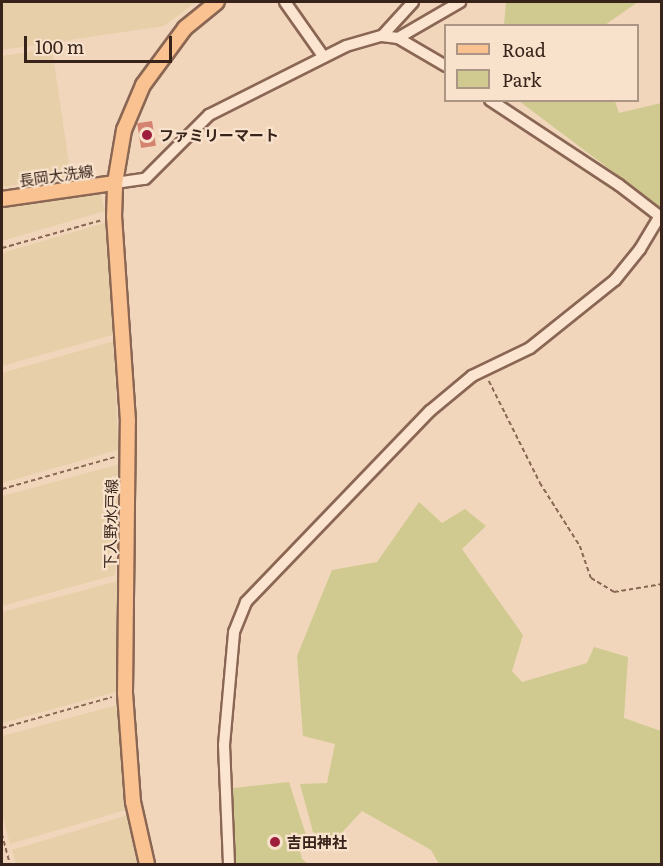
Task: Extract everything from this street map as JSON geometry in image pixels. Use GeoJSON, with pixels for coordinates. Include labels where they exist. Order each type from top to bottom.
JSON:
{"type":"FeatureCollection","features":[{"type":"Feature","properties":{"kind":"main road","name":"長岡大洗線"},"geometry":{"type":"LineString","coordinates":[[2,199],[115,183],[124,130],[148,76],[184,28],[217,2]]}},
{"type":"Feature","properties":{"kind":"main road","name":"下入野水戸線"},"geometry":{"type":"LineString","coordinates":[[115,183],[114,217],[128,453],[125,694],[133,802],[147,864]]}},
{"type":"Feature","properties":{"kind":"street"},"geometry":{"type":"LineString","coordinates":[[285,2],[323,56]]}},
{"type":"Feature","properties":{"kind":"street"},"geometry":{"type":"LineString","coordinates":[[382,36],[412,2]]}},
{"type":"Feature","properties":{"kind":"street"},"geometry":{"type":"LineString","coordinates":[[398,38],[460,2]]}},
{"type":"Feature","properties":{"kind":"street"},"geometry":{"type":"LineString","coordinates":[[115,183],[146,179],[209,115],[323,56],[382,36],[398,38],[444,65]]}},
{"type":"Feature","properties":{"kind":"street"},"geometry":{"type":"LineString","coordinates":[[229,864],[223,769],[238,617],[260,585],[354,493],[430,411],[472,376],[530,348],[600,294],[640,249],[660,218],[619,185],[493,102]]}},
{"type":"Feature","properties":{"kind":"path"},"geometry":{"type":"LineString","coordinates":[[2,248],[114,217]]}},
{"type":"Feature","properties":{"kind":"path"},"geometry":{"type":"LineString","coordinates":[[485,371],[540,483],[580,546],[591,578],[614,592],[662,584]]}},
{"type":"Feature","properties":{"kind":"path"},"geometry":{"type":"LineString","coordinates":[[2,489],[128,453]]}},
{"type":"Feature","properties":{"kind":"path"},"geometry":{"type":"LineString","coordinates":[[2,728],[125,694]]}},
{"type":"Feature","properties":{"kind":"path"},"geometry":{"type":"LineString","coordinates":[[2,834],[10,864]]}},
{"type":"Feature","properties":{"kind":"shaded area"},"geometry":{"type":"Polygon","coordinates":[[[2,2],[196,2],[164,26],[2,50],[2,2]]]}},
{"type":"Feature","properties":{"kind":"shaded area"},"geometry":{"type":"Polygon","coordinates":[[[52,48],[71,177],[2,187],[2,56],[52,48]]]}},
{"type":"Feature","properties":{"kind":"shaded area"},"geometry":{"type":"Polygon","coordinates":[[[100,191],[105,211],[2,241],[2,206],[100,191]]]}},
{"type":"Feature","properties":{"kind":"shaded area"},"geometry":{"type":"Polygon","coordinates":[[[111,221],[116,334],[2,366],[2,253],[111,221]]]}},
{"type":"Feature","properties":{"kind":"shaded area"},"geometry":{"type":"Polygon","coordinates":[[[114,341],[118,450],[2,483],[2,373],[114,341]]]}},
{"type":"Feature","properties":{"kind":"shaded area"},"geometry":{"type":"Polygon","coordinates":[[[120,464],[115,575],[2,606],[2,496],[120,464]]]}},
{"type":"Feature","properties":{"kind":"shaded area"},"geometry":{"type":"Polygon","coordinates":[[[118,581],[119,691],[2,723],[2,612],[118,581]]]}},
{"type":"Feature","properties":{"kind":"shaded area"},"geometry":{"type":"Polygon","coordinates":[[[117,705],[126,810],[10,844],[2,814],[2,736],[117,705]]]}},
{"type":"Feature","properties":{"kind":"shaded area"},"geometry":{"type":"Polygon","coordinates":[[[128,815],[137,864],[16,864],[12,850],[128,815]]]}},
{"type":"Feature","properties":{"kind":"green space"},"geometry":{"type":"Polygon","coordinates":[[[506,2],[638,2],[606,24],[504,24],[506,2]]]}},
{"type":"Feature","properties":{"kind":"green space"},"geometry":{"type":"Polygon","coordinates":[[[520,102],[615,102],[619,113],[661,103],[661,208],[520,102]]]}},
{"type":"Feature","properties":{"kind":"green space"},"geometry":{"type":"Polygon","coordinates":[[[419,502],[442,523],[465,509],[486,526],[462,549],[523,635],[512,671],[522,682],[587,663],[594,647],[628,657],[624,718],[661,731],[661,864],[439,864],[431,850],[362,811],[334,841],[313,832],[300,784],[327,783],[335,744],[303,736],[297,656],[332,570],[377,562],[419,502]]]}},
{"type":"Feature","properties":{"kind":"green space"},"geometry":{"type":"Polygon","coordinates":[[[289,782],[306,835],[298,843],[302,859],[308,864],[235,864],[233,788],[289,782]]]}},
{"type":"Feature","properties":{"kind":"building","name":"ファミリーマート"},"geometry":{"type":"Polygon","coordinates":[[[152,121],[156,146],[141,148],[137,123],[152,121]]]}},
{"type":"Feature","properties":{"kind":"place","name":"ファミリーマート"},"geometry":{"type":"Point","coordinates":[147,135]}},
{"type":"Feature","properties":{"kind":"place","name":"吉田神社"},"geometry":{"type":"Point","coordinates":[275,842]}}]}
